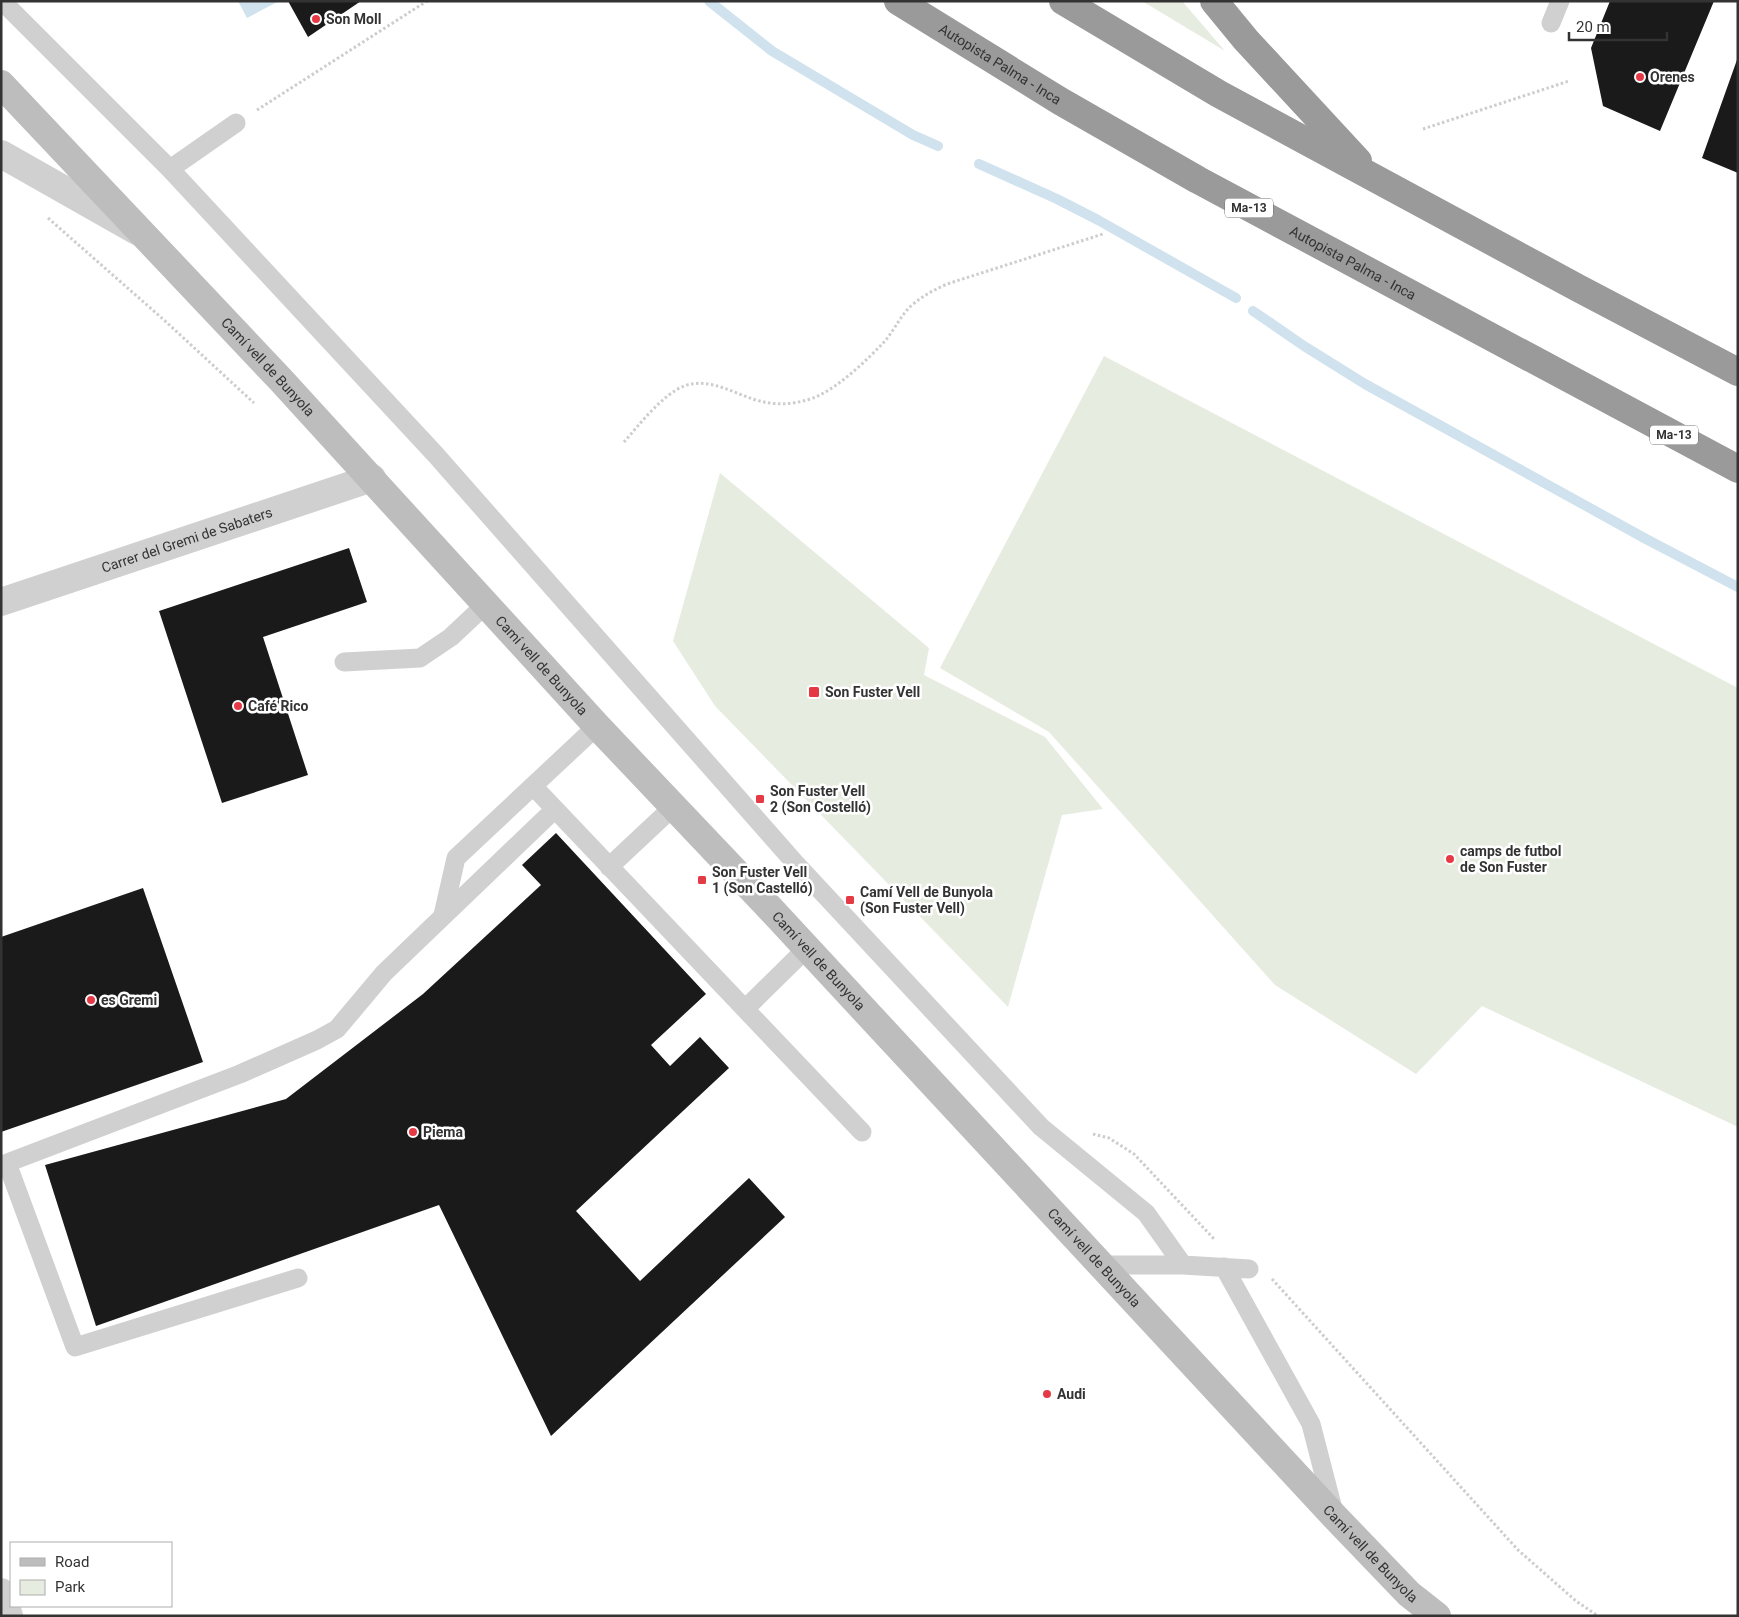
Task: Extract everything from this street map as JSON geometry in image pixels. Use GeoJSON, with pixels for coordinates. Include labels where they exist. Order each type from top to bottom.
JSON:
{"type":"FeatureCollection","features":[{"type":"Feature","properties":{"kind":"highway","name":"Autopista Palma - Inca"},"geometry":{"type":"LineString","coordinates":[[898,1],[1060,101],[1198,180],[1738,469]]}},
{"type":"Feature","properties":{"kind":"highway"},"geometry":{"type":"LineString","coordinates":[[1063,1],[1219,94],[1738,372]]}},
{"type":"Feature","properties":{"kind":"highway"},"geometry":{"type":"LineString","coordinates":[[1214,1],[1246,40],[1373,177]]}},
{"type":"Feature","properties":{"kind":"main road","name":"Camí vell de Bunyola"},"geometry":{"type":"LineString","coordinates":[[1,84],[372,478],[485,605],[597,726],[807,948],[1335,1517],[1409,1594],[1438,1616]]}},
{"type":"Feature","properties":{"kind":"street","name":"Camí vell de Bunyola"},"geometry":{"type":"LineString","coordinates":[[1,154],[142,235]]}},
{"type":"Feature","properties":{"kind":"street","name":"Carrer del Gremi de Sabaters"},"geometry":{"type":"LineString","coordinates":[[1,602],[372,478]]}},
{"type":"Feature","properties":{"kind":"street"},"geometry":{"type":"LineString","coordinates":[[1,1592],[9,1616]]}},
{"type":"Feature","properties":{"kind":"lane"},"geometry":{"type":"LineString","coordinates":[[2,1],[170,169],[435,454],[796,864],[1041,1126],[1146,1213],[1183,1264]]}},
{"type":"Feature","properties":{"kind":"lane"},"geometry":{"type":"LineString","coordinates":[[1551,23],[1560,1]]}},
{"type":"Feature","properties":{"kind":"lane"},"geometry":{"type":"LineString","coordinates":[[170,169],[236,123]]}},
{"type":"Feature","properties":{"kind":"lane"},"geometry":{"type":"LineString","coordinates":[[344,662],[420,658],[451,637],[485,605]]}},
{"type":"Feature","properties":{"kind":"lane"},"geometry":{"type":"LineString","coordinates":[[442,915],[456,858],[597,726]]}},
{"type":"Feature","properties":{"kind":"lane"},"geometry":{"type":"LineString","coordinates":[[533,786],[862,1132]]}},
{"type":"Feature","properties":{"kind":"lane"},"geometry":{"type":"LineString","coordinates":[[609,867],[673,807]]}},
{"type":"Feature","properties":{"kind":"lane"},"geometry":{"type":"LineString","coordinates":[[298,1278],[74,1347],[7,1163],[240,1074],[317,1040],[337,1029],[384,973],[442,915],[554,810]]}},
{"type":"Feature","properties":{"kind":"lane"},"geometry":{"type":"LineString","coordinates":[[745,1009],[807,948]]}},
{"type":"Feature","properties":{"kind":"lane"},"geometry":{"type":"LineString","coordinates":[[1101,1265],[1183,1264],[1249,1269]]}},
{"type":"Feature","properties":{"kind":"lane"},"geometry":{"type":"LineString","coordinates":[[1224,1267],[1311,1424],[1335,1517]]}},
{"type":"Feature","properties":{"kind":"path"},"geometry":{"type":"LineString","coordinates":[[236,123],[427,1]]}},
{"type":"Feature","properties":{"kind":"path"},"geometry":{"type":"LineString","coordinates":[[1423,129],[1569,81]]}},
{"type":"Feature","properties":{"kind":"path"},"geometry":{"type":"LineString","coordinates":[[40,212],[164,320],[254,403]]}},
{"type":"Feature","properties":{"kind":"path"},"geometry":{"type":"LineString","coordinates":[[624,442],[663,399],[685,386],[709,383],[765,403],[792,404],[819,395],[844,378],[868,357],[884,341],[911,306],[926,294],[947,284],[1102,234]]}},
{"type":"Feature","properties":{"kind":"green space"},"geometry":{"type":"Polygon","coordinates":[[[1142,1],[1182,1],[1225,51],[1142,1]]]}},
{"type":"Feature","properties":{"kind":"green space","name":"camps de futbol de Son Fuster"},"geometry":{"type":"Polygon","coordinates":[[[1104,356],[1738,688],[1738,1127],[1482,1006],[1416,1074],[1275,985],[1049,732],[940,668],[1104,356]]]}},
{"type":"Feature","properties":{"kind":"green space"},"geometry":{"type":"Polygon","coordinates":[[[720,473],[929,648],[924,675],[1045,737],[1103,809],[1062,815],[1008,1007],[715,706],[673,641],[720,473]]]}},
{"type":"Feature","properties":{"kind":"water"},"geometry":{"type":"Polygon","coordinates":[[[238,1],[279,1],[247,18],[238,1]]]}},
{"type":"Feature","properties":{"kind":"building","name":"Son Moll"},"geometry":{"type":"Polygon","coordinates":[[[288,1],[361,1],[308,37],[288,1]]]}},
{"type":"Feature","properties":{"kind":"building","name":"Orenes"},"geometry":{"type":"Polygon","coordinates":[[[1610,1],[1714,1],[1660,131],[1603,106],[1591,48],[1610,1]]]}},
{"type":"Feature","properties":{"kind":"building"},"geometry":{"type":"Polygon","coordinates":[[[1738,57],[1738,173],[1702,158],[1738,57]]]}},
{"type":"Feature","properties":{"kind":"building","name":"Café Rico"},"geometry":{"type":"Polygon","coordinates":[[[349,548],[367,602],[263,637],[308,775],[222,803],[159,611],[349,548]]]}},
{"type":"Feature","properties":{"kind":"building","name":"Piema"},"geometry":{"type":"Polygon","coordinates":[[[556,833],[706,994],[651,1045],[670,1066],[700,1037],[729,1068],[576,1211],[640,1281],[749,1178],[785,1217],[551,1436],[439,1205],[96,1326],[45,1165],[286,1099],[423,994],[541,885],[522,865],[556,833]]]}},
{"type":"Feature","properties":{"kind":"building","name":"es Gremi"},"geometry":{"type":"Polygon","coordinates":[[[143,888],[203,1062],[1,1132],[1,937],[143,888]]]}},
{"type":"Feature","properties":{"kind":"waterway"},"geometry":{"type":"LineString","coordinates":[[709,1],[772,51],[913,135],[938,146]]}},
{"type":"Feature","properties":{"kind":"waterway"},"geometry":{"type":"LineString","coordinates":[[979,164],[1057,199],[1098,220],[1236,298]]}},
{"type":"Feature","properties":{"kind":"waterway"},"geometry":{"type":"LineString","coordinates":[[1253,311],[1365,384],[1646,539],[1738,587]]}},
{"type":"Feature","properties":{"kind":"place","name":"Son Moll"},"geometry":{"type":"Point","coordinates":[316,19]}},
{"type":"Feature","properties":{"kind":"place","name":"Orenes"},"geometry":{"type":"Point","coordinates":[1640,77]}},
{"type":"Feature","properties":{"kind":"place","name":"Son Fuster Vell"},"geometry":{"type":"Point","coordinates":[814,692]}},
{"type":"Feature","properties":{"kind":"place","name":"Café Rico"},"geometry":{"type":"Point","coordinates":[238,706]}},
{"type":"Feature","properties":{"kind":"place","name":"Son Fuster Vell 2 (Son Costelló)"},"geometry":{"type":"Point","coordinates":[760,799]}},
{"type":"Feature","properties":{"kind":"place","name":"camps de futbol de Son Fuster"},"geometry":{"type":"Point","coordinates":[1450,859]}},
{"type":"Feature","properties":{"kind":"place","name":"Son Fuster Vell 1 (Son Castelló)"},"geometry":{"type":"Point","coordinates":[702,880]}},
{"type":"Feature","properties":{"kind":"place","name":"Camí Vell de Bunyola (Son Fuster Vell)"},"geometry":{"type":"Point","coordinates":[850,900]}},
{"type":"Feature","properties":{"kind":"place","name":"es Gremi"},"geometry":{"type":"Point","coordinates":[91,1000]}},
{"type":"Feature","properties":{"kind":"place","name":"Piema"},"geometry":{"type":"Point","coordinates":[413,1132]}},
{"type":"Feature","properties":{"kind":"place","name":"Audi"},"geometry":{"type":"Point","coordinates":[1047,1394]}}]}
